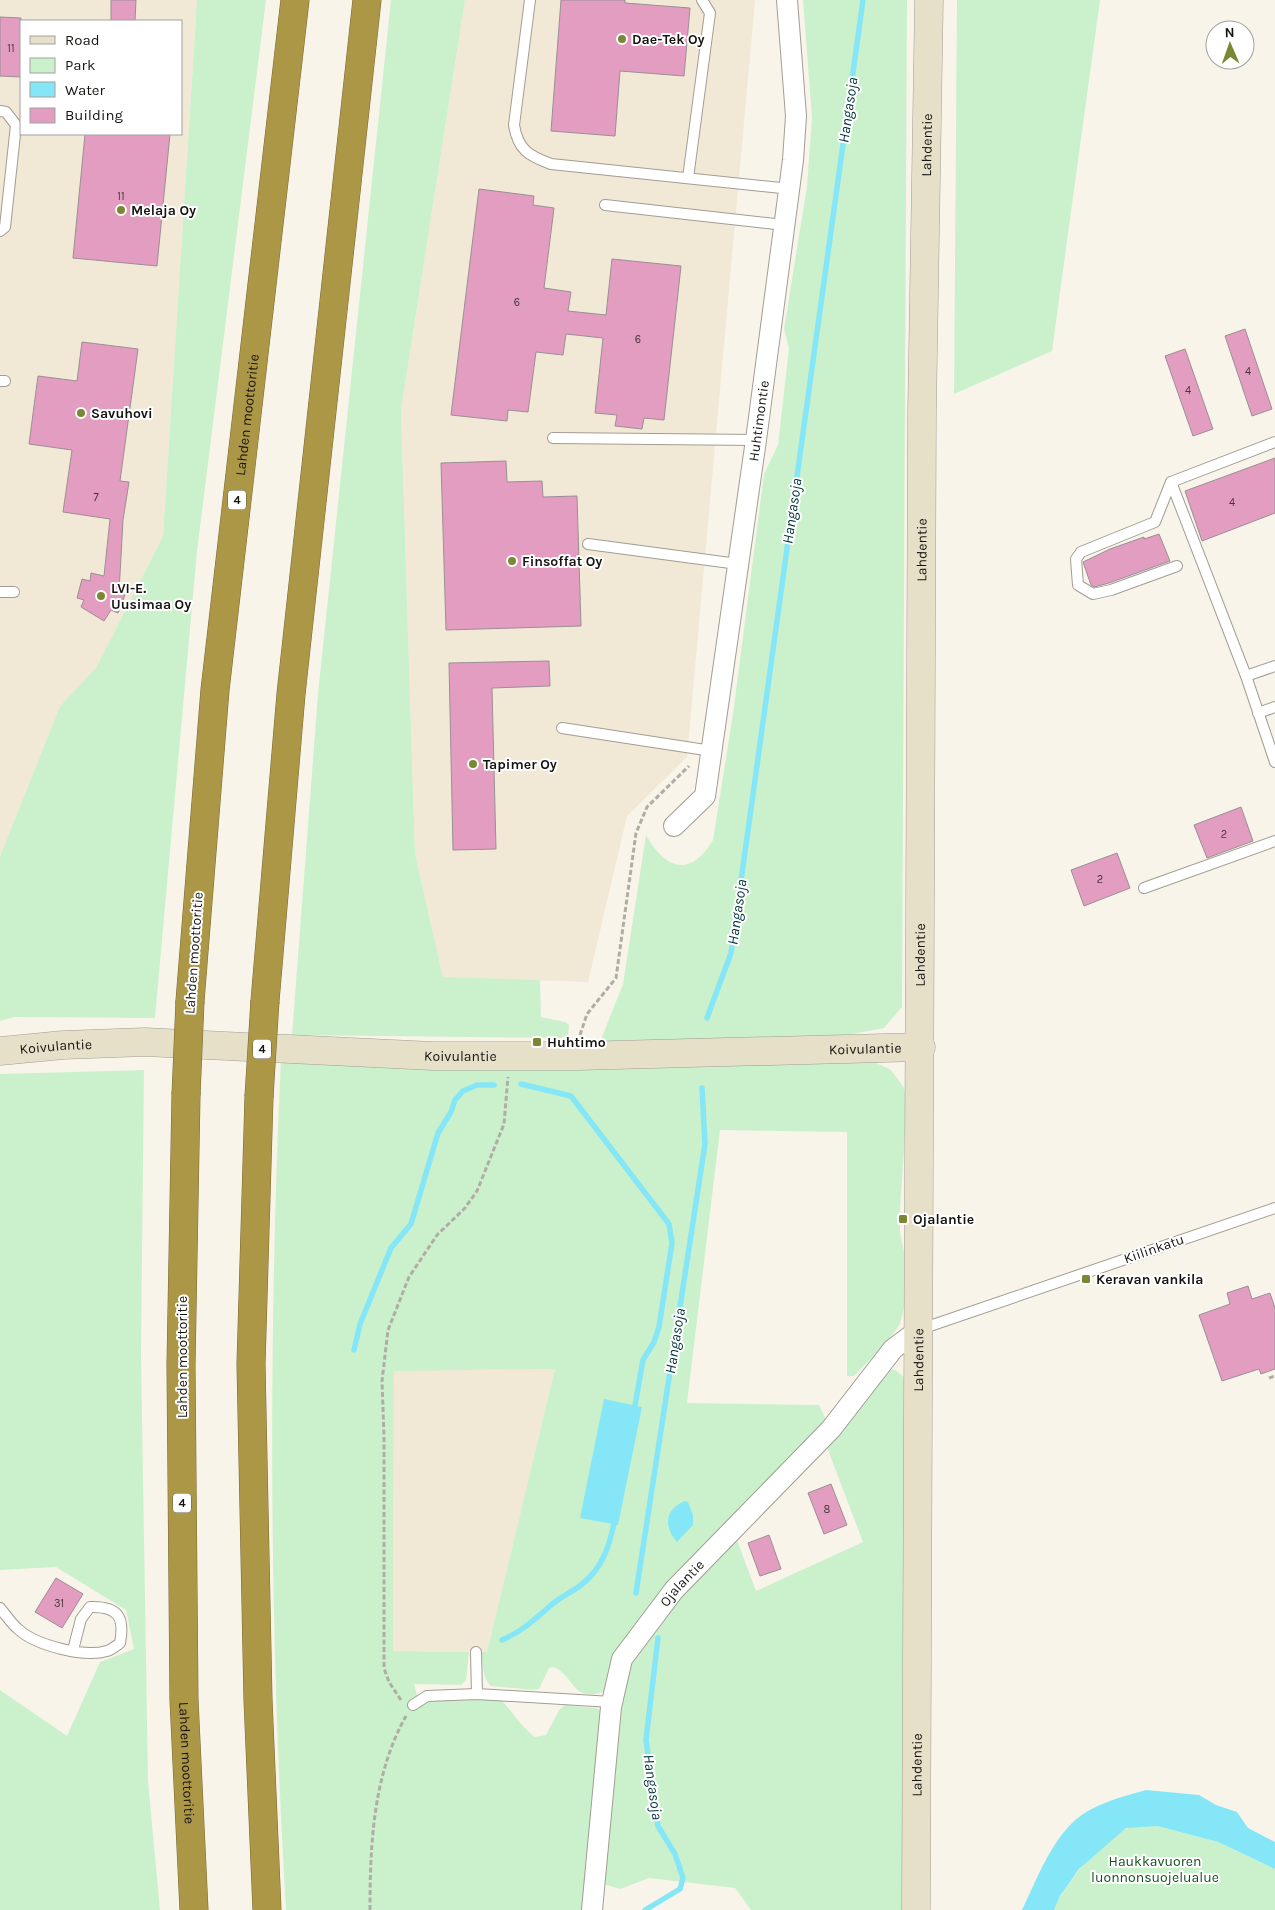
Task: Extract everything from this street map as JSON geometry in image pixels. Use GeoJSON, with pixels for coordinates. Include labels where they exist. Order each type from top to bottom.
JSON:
{"type":"FeatureCollection","features":[{"type":"Feature","properties":{"kind":"highway","name":"Lahden moottoritie"},"geometry":{"type":"LineString","coordinates":[[194,1910],[184,1690],[181,1365],[186,1095],[190,1001],[215,690],[295,0]]}},
{"type":"Feature","properties":{"kind":"highway","name":"4"},"geometry":{"type":"LineString","coordinates":[[267,1910],[258,1700],[251,1364],[259,1097],[265,1001],[291,694],[367,0]]}},
{"type":"Feature","properties":{"kind":"main road","name":"Lahdentie"},"geometry":{"type":"LineString","coordinates":[[916,1910],[920,1329],[922,412],[929,0]]}},
{"type":"Feature","properties":{"kind":"main road","name":"Koivulantie"},"geometry":{"type":"LineString","coordinates":[[0,1051],[63,1045],[145,1042],[433,1056],[578,1056],[921,1047]]}},
{"type":"Feature","properties":{"kind":"street","name":"Huhtimontie"},"geometry":{"type":"LineString","coordinates":[[674,826],[704,796],[703,750],[738,564],[791,189],[796,116],[787,0]]}},
{"type":"Feature","properties":{"kind":"street","name":"Ojalantie"},"geometry":{"type":"LineString","coordinates":[[592,1910],[612,1702],[622,1659],[674,1590],[831,1429],[893,1349],[920,1329]]}},
{"type":"Feature","properties":{"kind":"lane"},"geometry":{"type":"LineString","coordinates":[[530,0],[514,125],[516,140],[532,157],[551,164],[791,189]]}},
{"type":"Feature","properties":{"kind":"lane"},"geometry":{"type":"LineString","coordinates":[[688,178],[710,13],[702,0]]}},
{"type":"Feature","properties":{"kind":"lane"},"geometry":{"type":"LineString","coordinates":[[0,111],[6,112],[16,125],[5,227],[0,231]]}},
{"type":"Feature","properties":{"kind":"lane"},"geometry":{"type":"LineString","coordinates":[[605,205],[785,225]]}},
{"type":"Feature","properties":{"kind":"lane"},"geometry":{"type":"LineString","coordinates":[[553,438],[756,440]]}},
{"type":"Feature","properties":{"kind":"lane"},"geometry":{"type":"LineString","coordinates":[[1177,566],[1111,590],[1093,594],[1078,585],[1076,559],[1081,552],[1155,522],[1171,482],[1275,442]]}},
{"type":"Feature","properties":{"kind":"lane"},"geometry":{"type":"LineString","coordinates":[[1171,482],[1246,676],[1275,762]]}},
{"type":"Feature","properties":{"kind":"lane"},"geometry":{"type":"LineString","coordinates":[[588,544],[738,564]]}},
{"type":"Feature","properties":{"kind":"lane"},"geometry":{"type":"LineString","coordinates":[[0,592],[14,592]]}},
{"type":"Feature","properties":{"kind":"lane"},"geometry":{"type":"LineString","coordinates":[[1246,676],[1275,666]]}},
{"type":"Feature","properties":{"kind":"lane"},"geometry":{"type":"LineString","coordinates":[[1258,712],[1275,706]]}},
{"type":"Feature","properties":{"kind":"lane"},"geometry":{"type":"LineString","coordinates":[[562,728],[703,750]]}},
{"type":"Feature","properties":{"kind":"lane"},"geometry":{"type":"LineString","coordinates":[[1144,888],[1275,841]]}},
{"type":"Feature","properties":{"kind":"lane","name":"Kiilinkatu"},"geometry":{"type":"LineString","coordinates":[[920,1329],[1275,1208]]}},
{"type":"Feature","properties":{"kind":"lane"},"geometry":{"type":"LineString","coordinates":[[0,1608],[18,1630],[42,1643],[73,1650],[90,1653],[108,1651],[120,1643],[123,1627],[118,1614],[105,1606],[90,1607],[81,1620],[73,1650]]}},
{"type":"Feature","properties":{"kind":"lane"},"geometry":{"type":"LineString","coordinates":[[476,1652],[477,1694]]}},
{"type":"Feature","properties":{"kind":"lane"},"geometry":{"type":"LineString","coordinates":[[413,1704],[427,1696],[477,1694],[612,1702]]}},
{"type":"Feature","properties":{"kind":"path"},"geometry":{"type":"LineString","coordinates":[[578,1056],[580,1035],[587,1014],[616,978],[636,833],[647,807],[688,769],[703,750]]}},
{"type":"Feature","properties":{"kind":"path"},"geometry":{"type":"LineString","coordinates":[[370,1910],[372,1829],[382,1779],[394,1739],[413,1704],[401,1700],[388,1682],[384,1668],[384,1436],[382,1381],[388,1330],[409,1277],[436,1235],[465,1208],[477,1191],[504,1124],[508,1076]]}},
{"type":"Feature","properties":{"kind":"path"},"geometry":{"type":"LineString","coordinates":[[1269,1378],[1275,1376]]}},
{"type":"Feature","properties":{"kind":"shaded area"},"geometry":{"type":"Polygon","coordinates":[[[0,0],[197,0],[163,536],[96,668],[60,706],[0,856],[0,0]]]}},
{"type":"Feature","properties":{"kind":"shaded area"},"geometry":{"type":"Polygon","coordinates":[[[465,0],[755,0],[687,757],[627,816],[588,982],[443,977],[415,854],[401,410],[465,0]]]}},
{"type":"Feature","properties":{"kind":"shaded area"},"geometry":{"type":"Polygon","coordinates":[[[555,1369],[487,1652],[393,1651],[394,1370],[555,1369]]]}},
{"type":"Feature","properties":{"kind":"green space"},"geometry":{"type":"Polygon","coordinates":[[[197,0],[266,0],[197,551],[155,1018],[14,1017],[0,1021],[0,856],[60,706],[96,668],[163,536],[197,0]]]}},
{"type":"Feature","properties":{"kind":"green space"},"geometry":{"type":"Polygon","coordinates":[[[391,0],[465,0],[401,410],[415,854],[443,977],[540,980],[541,1017],[565,1022],[569,1025],[568,1035],[560,1038],[292,1035],[318,694],[391,0]]]}},
{"type":"Feature","properties":{"kind":"green space"},"geometry":{"type":"Polygon","coordinates":[[[803,0],[907,0],[902,1007],[884,1028],[848,1035],[600,1042],[623,984],[646,835],[662,856],[678,865],[696,860],[713,840],[733,714],[764,474],[778,445],[789,348],[784,329],[807,186],[812,118],[803,0]]]}},
{"type":"Feature","properties":{"kind":"green space"},"geometry":{"type":"Polygon","coordinates":[[[957,0],[1100,0],[1052,351],[954,394],[957,0]]]}},
{"type":"Feature","properties":{"kind":"green space"},"geometry":{"type":"Polygon","coordinates":[[[281,1058],[852,1061],[876,1063],[891,1070],[904,1088],[907,1103],[900,1232],[905,1257],[906,1299],[900,1324],[888,1341],[854,1376],[847,1376],[847,1132],[720,1130],[687,1403],[819,1405],[826,1419],[754,1502],[603,1692],[585,1694],[579,1691],[561,1671],[554,1667],[549,1668],[539,1689],[533,1690],[491,1686],[484,1675],[481,1652],[487,1652],[555,1369],[394,1371],[393,1651],[469,1652],[466,1680],[461,1685],[414,1684],[419,1703],[428,1699],[499,1698],[535,1737],[546,1735],[559,1710],[565,1705],[596,1708],[602,1711],[583,1910],[286,1910],[276,1697],[272,1484],[274,1271],[281,1058]]]}},
{"type":"Feature","properties":{"kind":"green space"},"geometry":{"type":"Polygon","coordinates":[[[144,1070],[141,1355],[148,1781],[160,1910],[0,1910],[0,1690],[67,1736],[100,1662],[134,1649],[126,1610],[56,1567],[0,1570],[0,1074],[144,1070]]]}},
{"type":"Feature","properties":{"kind":"green space"},"geometry":{"type":"Polygon","coordinates":[[[885,1369],[895,1370],[905,1378],[904,1910],[751,1910],[735,1888],[649,1878],[620,1889],[603,1884],[618,1707],[628,1662],[689,1581],[737,1540],[756,1591],[863,1542],[826,1445],[885,1369]]]}},
{"type":"Feature","properties":{"kind":"green space","name":"Haukkavuoren luonnonsuojelualue"},"geometry":{"type":"Polygon","coordinates":[[[1157,1826],[1218,1842],[1275,1869],[1275,1910],[1053,1910],[1074,1876],[1104,1843],[1125,1829],[1157,1826]]]}},
{"type":"Feature","properties":{"kind":"water"},"geometry":{"type":"Polygon","coordinates":[[[604,1399],[642,1407],[618,1525],[580,1518],[604,1399]]]}},
{"type":"Feature","properties":{"kind":"water"},"geometry":{"type":"Polygon","coordinates":[[[685,1501],[688,1502],[693,1515],[693,1525],[677,1542],[670,1530],[668,1518],[678,1504],[685,1501]]]}},
{"type":"Feature","properties":{"kind":"water"},"geometry":{"type":"Polygon","coordinates":[[[1146,1790],[1199,1795],[1216,1805],[1237,1812],[1248,1828],[1275,1842],[1275,1869],[1218,1842],[1157,1826],[1126,1828],[1079,1869],[1060,1896],[1054,1910],[1022,1910],[1056,1842],[1072,1823],[1098,1806],[1146,1790]]]}},
{"type":"Feature","properties":{"kind":"building"},"geometry":{"type":"Polygon","coordinates":[[[111,0],[136,0],[135,20],[111,20],[111,0]]]}},
{"type":"Feature","properties":{"kind":"building","name":"Dae-Tek Oy"},"geometry":{"type":"Polygon","coordinates":[[[561,0],[625,0],[625,3],[690,8],[684,76],[620,71],[615,136],[551,131],[561,0]]]}},
{"type":"Feature","properties":{"kind":"building"},"geometry":{"type":"Polygon","coordinates":[[[0,17],[21,18],[20,77],[0,76],[0,17]]]}},
{"type":"Feature","properties":{"kind":"building"},"geometry":{"type":"Polygon","coordinates":[[[85,135],[170,135],[157,266],[73,258],[85,135]]]}},
{"type":"Feature","properties":{"kind":"building"},"geometry":{"type":"Polygon","coordinates":[[[479,189],[534,196],[533,205],[554,208],[544,288],[571,292],[568,311],[606,315],[612,259],[681,266],[664,420],[644,418],[642,429],[615,426],[617,415],[595,413],[603,338],[566,334],[563,355],[536,352],[528,412],[508,410],[507,421],[451,415],[479,189]]]}},
{"type":"Feature","properties":{"kind":"building"},"geometry":{"type":"Polygon","coordinates":[[[1245,329],[1272,409],[1252,416],[1225,336],[1245,329]]]}},
{"type":"Feature","properties":{"kind":"building"},"geometry":{"type":"Polygon","coordinates":[[[82,342],[138,349],[120,481],[129,482],[123,520],[119,592],[125,595],[118,613],[111,610],[104,621],[81,607],[84,600],[77,598],[82,579],[90,581],[91,573],[104,576],[110,519],[63,512],[72,450],[29,444],[38,376],[77,381],[82,342]]]}},
{"type":"Feature","properties":{"kind":"building"},"geometry":{"type":"Polygon","coordinates":[[[1185,349],[1213,429],[1193,436],[1165,356],[1185,349]]]}},
{"type":"Feature","properties":{"kind":"building"},"geometry":{"type":"Polygon","coordinates":[[[1275,458],[1275,513],[1202,541],[1185,491],[1275,458]]]}},
{"type":"Feature","properties":{"kind":"building","name":"Finsoffat Oy"},"geometry":{"type":"Polygon","coordinates":[[[506,461],[507,482],[542,481],[543,497],[577,496],[581,626],[446,630],[441,463],[506,461]]]}},
{"type":"Feature","properties":{"kind":"building"},"geometry":{"type":"Polygon","coordinates":[[[1159,534],[1170,561],[1109,583],[1094,587],[1091,585],[1083,562],[1110,549],[1144,537],[1144,539],[1159,534]]]}},
{"type":"Feature","properties":{"kind":"building","name":"Tapimer Oy"},"geometry":{"type":"Polygon","coordinates":[[[549,661],[550,686],[492,688],[496,849],[453,850],[449,663],[549,661]]]}},
{"type":"Feature","properties":{"kind":"building"},"geometry":{"type":"Polygon","coordinates":[[[1241,807],[1253,841],[1207,858],[1194,825],[1241,807]]]}},
{"type":"Feature","properties":{"kind":"building"},"geometry":{"type":"Polygon","coordinates":[[[1117,853],[1130,888],[1084,906],[1071,870],[1117,853]]]}},
{"type":"Feature","properties":{"kind":"building"},"geometry":{"type":"Polygon","coordinates":[[[1248,1286],[1252,1299],[1270,1293],[1275,1308],[1275,1369],[1261,1374],[1259,1369],[1222,1381],[1199,1315],[1230,1304],[1227,1293],[1248,1286]]]}},
{"type":"Feature","properties":{"kind":"building"},"geometry":{"type":"Polygon","coordinates":[[[831,1484],[847,1525],[824,1534],[808,1493],[831,1484]]]}},
{"type":"Feature","properties":{"kind":"building"},"geometry":{"type":"Polygon","coordinates":[[[769,1535],[781,1569],[760,1576],[748,1543],[769,1535]]]}},
{"type":"Feature","properties":{"kind":"building"},"geometry":{"type":"Polygon","coordinates":[[[56,1578],[83,1594],[62,1628],[35,1612],[56,1578]]]}},
{"type":"Feature","properties":{"kind":"waterway","name":"Hangasoja"},"geometry":{"type":"LineString","coordinates":[[707,1018],[731,953],[863,0]]}},
{"type":"Feature","properties":{"kind":"waterway"},"geometry":{"type":"LineString","coordinates":[[521,1084],[571,1096],[669,1224],[672,1243],[659,1327],[654,1342],[643,1360],[634,1411]]}},
{"type":"Feature","properties":{"kind":"waterway"},"geometry":{"type":"LineString","coordinates":[[354,1350],[360,1324],[391,1248],[411,1224],[438,1133],[451,1112],[455,1100],[463,1091],[477,1085],[494,1085]]}},
{"type":"Feature","properties":{"kind":"waterway","name":"Hangasoja"},"geometry":{"type":"LineString","coordinates":[[636,1593],[705,1144],[702,1088]]}},
{"type":"Feature","properties":{"kind":"waterway"},"geometry":{"type":"LineString","coordinates":[[502,1640],[533,1621],[560,1598],[589,1578],[600,1563],[608,1547],[615,1518]]}},
{"type":"Feature","properties":{"kind":"waterway","name":"Hangasoja"},"geometry":{"type":"LineString","coordinates":[[645,1910],[680,1889],[683,1878],[675,1854],[658,1826],[646,1740],[658,1638]]}},
{"type":"Feature","properties":{"kind":"place","name":"Dae-Tek Oy"},"geometry":{"type":"Point","coordinates":[622,39]}},
{"type":"Feature","properties":{"kind":"place","name":"Melaja Oy"},"geometry":{"type":"Point","coordinates":[121,210]}},
{"type":"Feature","properties":{"kind":"place","name":"Savuhovi"},"geometry":{"type":"Point","coordinates":[81,413]}},
{"type":"Feature","properties":{"kind":"place","name":"Finsoffat Oy"},"geometry":{"type":"Point","coordinates":[512,561]}},
{"type":"Feature","properties":{"kind":"place","name":"LVI-E. Uusimaa Oy"},"geometry":{"type":"Point","coordinates":[101,596]}},
{"type":"Feature","properties":{"kind":"place","name":"Tapimer Oy"},"geometry":{"type":"Point","coordinates":[473,764]}},
{"type":"Feature","properties":{"kind":"place","name":"Huhtimo"},"geometry":{"type":"Point","coordinates":[537,1042]}},
{"type":"Feature","properties":{"kind":"place","name":"Ojalantie"},"geometry":{"type":"Point","coordinates":[903,1219]}},
{"type":"Feature","properties":{"kind":"place","name":"Keravan vankila"},"geometry":{"type":"Point","coordinates":[1086,1279]}}]}
